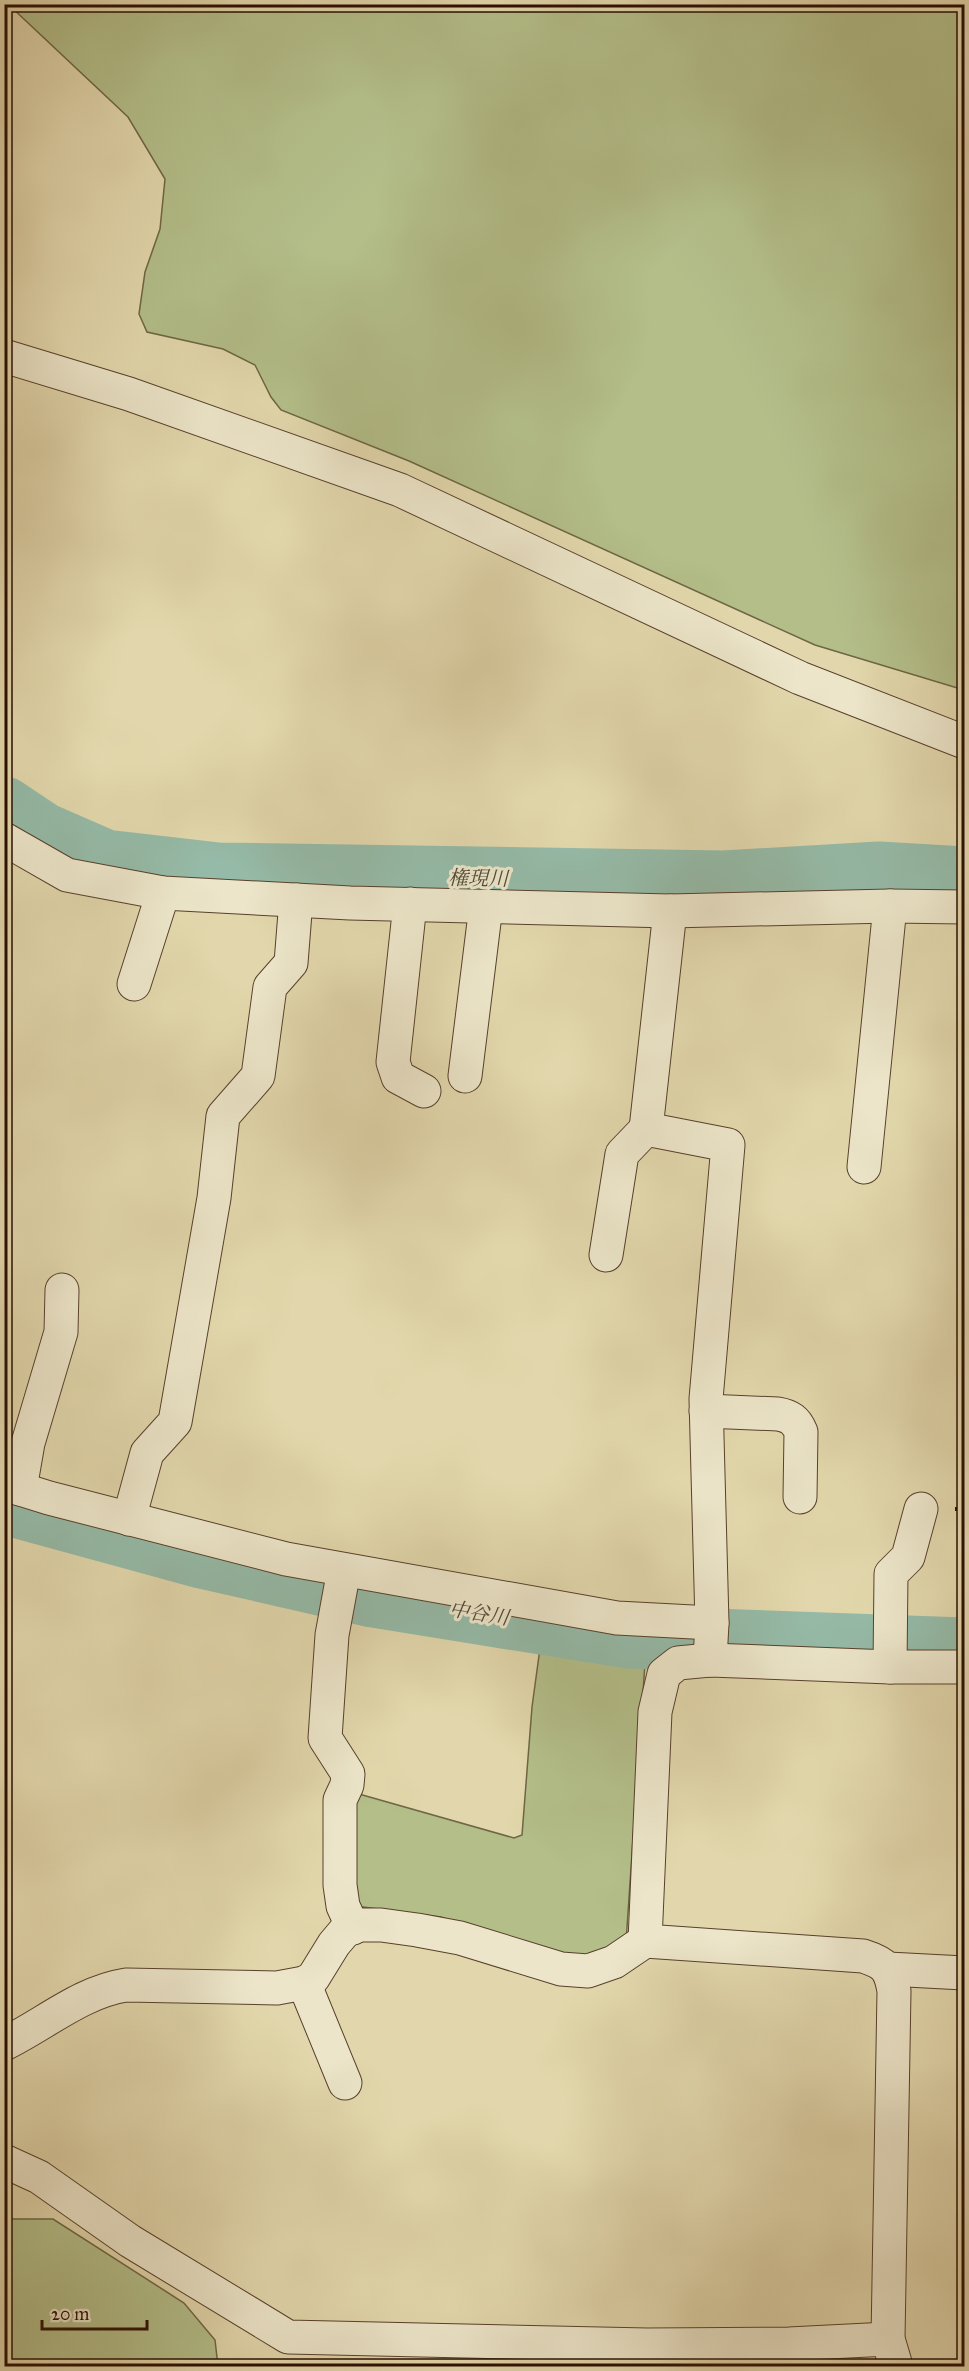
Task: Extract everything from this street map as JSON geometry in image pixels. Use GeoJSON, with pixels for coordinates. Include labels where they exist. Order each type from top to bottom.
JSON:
{"type":"FeatureCollection","features":[{"type":"Feature","properties":{"kind":"street"},"geometry":{"type":"LineString","coordinates":[[4,356],[129,394],[400,490],[800,678],[964,742]]}},
{"type":"Feature","properties":{"kind":"street"},"geometry":{"type":"LineString","coordinates":[[4,838],[67,875],[163,894],[670,911],[890,906],[964,907]]}},
{"type":"Feature","properties":{"kind":"street"},"geometry":{"type":"LineString","coordinates":[[134,984],[163,894]]}},
{"type":"Feature","properties":{"kind":"street"},"geometry":{"type":"LineString","coordinates":[[129,1519],[147,1453],[175,1422],[214,1198],[223,1116],[258,1076],[270,987],[291,963],[296,900]]}},
{"type":"Feature","properties":{"kind":"street"},"geometry":{"type":"LineString","coordinates":[[410,904],[393,1062],[398,1077],[424,1091]]}},
{"type":"Feature","properties":{"kind":"street"},"geometry":{"type":"LineString","coordinates":[[465,1076],[486,906]]}},
{"type":"Feature","properties":{"kind":"street"},"geometry":{"type":"LineString","coordinates":[[864,1167],[890,906]]}},
{"type":"Feature","properties":{"kind":"street"},"geometry":{"type":"LineString","coordinates":[[606,1255],[622,1154],[646,1129],[670,911]]}},
{"type":"Feature","properties":{"kind":"street"},"geometry":{"type":"LineString","coordinates":[[646,1129],[728,1145],[706,1411],[711,1641]]}},
{"type":"Feature","properties":{"kind":"street"},"geometry":{"type":"LineString","coordinates":[[62,1290],[61,1332],[28,1443],[12,1487],[286,1559],[342,1584],[617,1618],[711,1641],[890,1652],[964,1667]]}},
{"type":"Feature","properties":{"kind":"street"},"geometry":{"type":"LineString","coordinates":[[706,1411],[778,1414],[788,1416],[797,1423],[801,1432],[800,1497]]}},
{"type":"Feature","properties":{"kind":"street"},"geometry":{"type":"LineString","coordinates":[[890,1652],[891,1574],[908,1557],[921,1509]]}},
{"type":"Feature","properties":{"kind":"street"},"geometry":{"type":"LineString","coordinates":[[342,1584],[332,1635],[325,1738],[348,1774],[347,1785],[340,1800],[340,1885],[343,1906],[353,1928]]}},
{"type":"Feature","properties":{"kind":"street"},"geometry":{"type":"LineString","coordinates":[[645,1941],[655,1712],[664,1674],[711,1641]]}},
{"type":"Feature","properties":{"kind":"street"},"geometry":{"type":"LineString","coordinates":[[4,2044],[92,1994],[108,1988],[126,1985],[278,1988],[304,1983],[313,1978],[345,1931],[359,1925],[381,1925],[460,1938],[561,1969],[588,1971],[614,1962],[645,1941],[863,1956],[879,1961],[888,1970],[894,1991],[892,2353],[789,2344],[647,2345],[288,2337],[130,2241],[39,2177],[4,2161]]}},
{"type":"Feature","properties":{"kind":"street"},"geometry":{"type":"LineString","coordinates":[[888,1970],[964,1973]]}},
{"type":"Feature","properties":{"kind":"street"},"geometry":{"type":"LineString","coordinates":[[304,1983],[345,2083]]}},
{"type":"Feature","properties":{"kind":"green space"},"geometry":{"type":"Polygon","coordinates":[[[9,5],[964,5],[964,690],[815,645],[409,461],[281,410],[271,397],[255,365],[223,349],[147,332],[139,314],[145,272],[160,229],[165,179],[128,117],[9,5]]]}},
{"type":"Feature","properties":{"kind":"green space"},"geometry":{"type":"Polygon","coordinates":[[[541,1641],[645,1663],[626,1942],[590,1960],[487,1933],[441,1917],[355,1906],[352,1792],[514,1838],[522,1835],[532,1707],[541,1641]]]}},
{"type":"Feature","properties":{"kind":"green space"},"geometry":{"type":"Polygon","coordinates":[[[5,2219],[53,2219],[184,2303],[215,2340],[218,2366],[5,2366],[5,2219]]]}},
{"type":"Feature","properties":{"kind":"waterway","name":"権現川"},"geometry":{"type":"LineString","coordinates":[[4,808],[43,834],[105,861],[218,874],[724,882],[879,873],[964,878]]}},
{"type":"Feature","properties":{"kind":"waterway","name":"中谷川"},"geometry":{"type":"LineString","coordinates":[[4,1503],[202,1557],[373,1596],[628,1637],[964,1649]]}}]}
